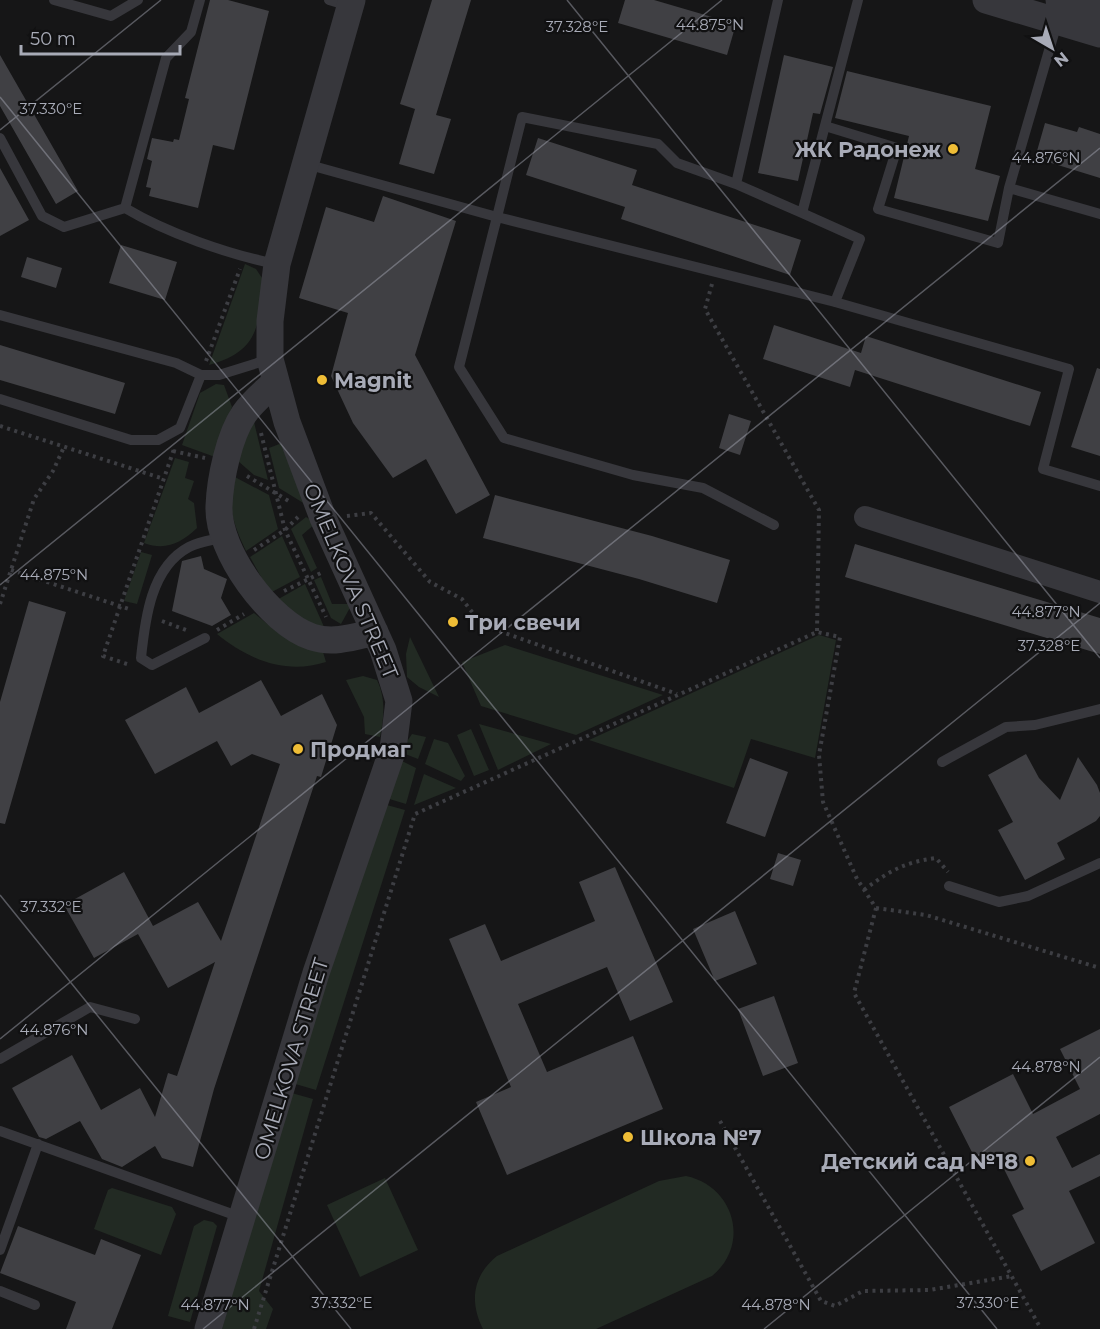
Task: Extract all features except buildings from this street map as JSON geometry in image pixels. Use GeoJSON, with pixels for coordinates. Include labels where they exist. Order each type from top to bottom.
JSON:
{"type":"FeatureCollection","features":[{"type":"Feature","properties":{"kind":"street"},"geometry":{"type":"LineString","coordinates":[[986,0],[1058,11],[1100,12]]}},
{"type":"Feature","properties":{"kind":"street","name":"OMELKOVA STREET"},"geometry":{"type":"LineString","coordinates":[[208,1329],[316,973],[393,749],[399,701],[375,632],[314,514],[273,370],[270,321],[277,264],[306,164],[344,2]]}},
{"type":"Feature","properties":{"kind":"street"},"geometry":{"type":"LineString","coordinates":[[1058,11],[1100,34]]}},
{"type":"Feature","properties":{"kind":"street"},"geometry":{"type":"LineString","coordinates":[[273,370],[254,404],[244,414],[225,463],[218,508],[226,537],[250,585],[286,625],[314,638],[341,640],[375,632]]}},
{"type":"Feature","properties":{"kind":"street"},"geometry":{"type":"LineString","coordinates":[[865,517],[1100,592]]}},
{"type":"Feature","properties":{"kind":"lane"},"geometry":{"type":"LineString","coordinates":[[54,0],[111,16],[138,0]]}},
{"type":"Feature","properties":{"kind":"lane"},"geometry":{"type":"LineString","coordinates":[[125,208],[166,58],[191,32],[200,0]]}},
{"type":"Feature","properties":{"kind":"lane"},"geometry":{"type":"LineString","coordinates":[[736,184],[778,0]]}},
{"type":"Feature","properties":{"kind":"lane"},"geometry":{"type":"LineString","coordinates":[[802,213],[858,0]]}},
{"type":"Feature","properties":{"kind":"lane"},"geometry":{"type":"LineString","coordinates":[[825,126],[897,148],[878,209],[998,243],[1009,188],[1058,11]]}},
{"type":"Feature","properties":{"kind":"lane"},"geometry":{"type":"LineString","coordinates":[[774,525],[703,488],[633,475],[504,438],[459,367],[522,117],[658,144],[677,163],[736,184],[860,239],[835,303]]}},
{"type":"Feature","properties":{"kind":"lane"},"geometry":{"type":"LineString","coordinates":[[0,138],[42,216],[64,227],[125,208],[154,225],[244,258],[277,264]]}},
{"type":"Feature","properties":{"kind":"lane"},"geometry":{"type":"LineString","coordinates":[[306,164],[497,217],[835,303],[1069,369],[1043,469],[1100,486]]}},
{"type":"Feature","properties":{"kind":"lane"},"geometry":{"type":"LineString","coordinates":[[1009,188],[1100,214]]}},
{"type":"Feature","properties":{"kind":"lane"},"geometry":{"type":"LineString","coordinates":[[0,315],[176,363],[201,375],[273,370]]}},
{"type":"Feature","properties":{"kind":"lane"},"geometry":{"type":"LineString","coordinates":[[0,399],[131,440],[158,440],[180,428],[201,375]]}},
{"type":"Feature","properties":{"kind":"lane"},"geometry":{"type":"LineString","coordinates":[[205,638],[152,665],[141,658],[146,615],[158,581],[174,556],[192,545],[226,537]]}},
{"type":"Feature","properties":{"kind":"lane"},"geometry":{"type":"LineString","coordinates":[[942,762],[1006,728],[1035,725],[1100,710]]}},
{"type":"Feature","properties":{"kind":"lane"},"geometry":{"type":"LineString","coordinates":[[952,887],[999,902],[1028,896],[1100,863]]}},
{"type":"Feature","properties":{"kind":"lane"},"geometry":{"type":"LineString","coordinates":[[0,1059],[90,1007],[135,1019]]}},
{"type":"Feature","properties":{"kind":"lane"},"geometry":{"type":"LineString","coordinates":[[0,1131],[243,1218]]}},
{"type":"Feature","properties":{"kind":"lane"},"geometry":{"type":"LineString","coordinates":[[0,1250],[38,1144]]}},
{"type":"Feature","properties":{"kind":"lane"},"geometry":{"type":"LineString","coordinates":[[0,1292],[35,1305]]}},
{"type":"Feature","properties":{"kind":"path"},"geometry":{"type":"LineString","coordinates":[[201,375],[244,258]]}},
{"type":"Feature","properties":{"kind":"path"},"geometry":{"type":"LineString","coordinates":[[715,272],[705,309],[819,510],[817,632]]}},
{"type":"Feature","properties":{"kind":"path"},"geometry":{"type":"LineString","coordinates":[[254,404],[285,530],[326,618],[341,640]]}},
{"type":"Feature","properties":{"kind":"path"},"geometry":{"type":"LineString","coordinates":[[0,426],[164,479]]}},
{"type":"Feature","properties":{"kind":"path"},"geometry":{"type":"LineString","coordinates":[[103,656],[118,604],[164,479],[180,428]]}},
{"type":"Feature","properties":{"kind":"path"},"geometry":{"type":"LineString","coordinates":[[0,604],[34,499],[53,471],[64,447]]}},
{"type":"Feature","properties":{"kind":"path"},"geometry":{"type":"LineString","coordinates":[[173,451],[225,463],[275,494],[314,514]]}},
{"type":"Feature","properties":{"kind":"path"},"geometry":{"type":"LineString","coordinates":[[237,561],[314,514],[371,513],[430,582],[462,599],[482,625],[679,694]]}},
{"type":"Feature","properties":{"kind":"path"},"geometry":{"type":"LineString","coordinates":[[10,570],[118,604],[205,638]]}},
{"type":"Feature","properties":{"kind":"path"},"geometry":{"type":"LineString","coordinates":[[255,1329],[415,814],[817,632],[840,637],[819,755],[823,802],[864,890],[876,908],[854,993],[1041,1329]]}},
{"type":"Feature","properties":{"kind":"path"},"geometry":{"type":"LineString","coordinates":[[864,890],[891,869],[936,858],[947,869],[952,887]]}},
{"type":"Feature","properties":{"kind":"path"},"geometry":{"type":"LineString","coordinates":[[876,908],[926,915],[1100,968]]}},
{"type":"Feature","properties":{"kind":"path"},"geometry":{"type":"LineString","coordinates":[[720,1121],[821,1301],[835,1306],[863,1291],[930,1290],[1012,1276]]}},
{"type":"Feature","properties":{"kind":"shaded area"},"geometry":{"type":"Polygon","coordinates":[[[245,264],[256,269],[264,281],[257,324],[247,344],[238,352],[209,365],[245,264]]]}},
{"type":"Feature","properties":{"kind":"shaded area"},"geometry":{"type":"Polygon","coordinates":[[[216,384],[224,385],[232,407],[215,457],[182,445],[200,393],[216,384]]]}},
{"type":"Feature","properties":{"kind":"shaded area"},"geometry":{"type":"Polygon","coordinates":[[[254,422],[268,480],[254,475],[238,461],[241,443],[254,422]]]}},
{"type":"Feature","properties":{"kind":"shaded area"},"geometry":{"type":"Polygon","coordinates":[[[282,443],[305,504],[279,488],[269,448],[282,443]]]}},
{"type":"Feature","properties":{"kind":"shaded area"},"geometry":{"type":"Polygon","coordinates":[[[175,458],[189,462],[185,478],[194,481],[188,499],[194,503],[197,528],[185,538],[166,546],[144,543],[175,458]]]}},
{"type":"Feature","properties":{"kind":"shaded area"},"geometry":{"type":"Polygon","coordinates":[[[233,476],[269,495],[278,529],[246,551],[232,514],[233,476]]]}},
{"type":"Feature","properties":{"kind":"shaded area"},"geometry":{"type":"Polygon","coordinates":[[[306,517],[316,523],[302,535],[317,568],[311,572],[291,529],[306,517]]]}},
{"type":"Feature","properties":{"kind":"shaded area"},"geometry":{"type":"Polygon","coordinates":[[[282,536],[300,577],[270,593],[250,557],[282,536]]]}},
{"type":"Feature","properties":{"kind":"shaded area"},"geometry":{"type":"Polygon","coordinates":[[[141,552],[152,555],[137,604],[124,601],[141,552]]]}},
{"type":"Feature","properties":{"kind":"shaded area"},"geometry":{"type":"Polygon","coordinates":[[[321,577],[332,604],[352,604],[341,624],[331,618],[314,580],[321,577]]]}},
{"type":"Feature","properties":{"kind":"shaded area"},"geometry":{"type":"Polygon","coordinates":[[[305,584],[325,629],[317,629],[275,601],[305,584]]]}},
{"type":"Feature","properties":{"kind":"shaded area"},"geometry":{"type":"Polygon","coordinates":[[[254,613],[281,635],[323,652],[326,662],[297,667],[269,663],[242,651],[217,634],[254,613]]]}},
{"type":"Feature","properties":{"kind":"shaded area"},"geometry":{"type":"Polygon","coordinates":[[[819,635],[836,640],[815,758],[751,739],[734,788],[589,740],[819,635]]]}},
{"type":"Feature","properties":{"kind":"shaded area"},"geometry":{"type":"Polygon","coordinates":[[[410,637],[439,697],[419,687],[407,677],[406,654],[410,637]]]}},
{"type":"Feature","properties":{"kind":"shaded area"},"geometry":{"type":"Polygon","coordinates":[[[505,645],[663,695],[576,735],[481,706],[462,662],[505,645]]]}},
{"type":"Feature","properties":{"kind":"shaded area"},"geometry":{"type":"Polygon","coordinates":[[[363,676],[377,680],[382,694],[380,737],[365,734],[364,717],[346,680],[363,676]]]}},
{"type":"Feature","properties":{"kind":"shaded area"},"geometry":{"type":"Polygon","coordinates":[[[479,724],[551,744],[498,770],[479,724]]]}},
{"type":"Feature","properties":{"kind":"shaded area"},"geometry":{"type":"Polygon","coordinates":[[[471,729],[489,770],[474,776],[457,735],[471,729]]]}},
{"type":"Feature","properties":{"kind":"shaded area"},"geometry":{"type":"Polygon","coordinates":[[[412,734],[426,737],[418,759],[400,752],[412,734]]]}},
{"type":"Feature","properties":{"kind":"shaded area"},"geometry":{"type":"Polygon","coordinates":[[[434,739],[448,743],[465,776],[461,781],[425,764],[434,739]]]}},
{"type":"Feature","properties":{"kind":"shaded area"},"geometry":{"type":"Polygon","coordinates":[[[398,759],[416,768],[406,804],[386,798],[398,759]]]}},
{"type":"Feature","properties":{"kind":"shaded area"},"geometry":{"type":"Polygon","coordinates":[[[424,774],[456,788],[414,805],[424,774]]]}},
{"type":"Feature","properties":{"kind":"shaded area"},"geometry":{"type":"Polygon","coordinates":[[[383,804],[405,810],[316,1090],[292,1083],[383,804]]]}},
{"type":"Feature","properties":{"kind":"shaded area"},"geometry":{"type":"Polygon","coordinates":[[[288,1092],[313,1099],[259,1291],[273,1309],[266,1329],[222,1329],[288,1092]]]}},
{"type":"Feature","properties":{"kind":"shaded area"},"geometry":{"type":"Polygon","coordinates":[[[686,1176],[716,1191],[726,1204],[732,1218],[734,1233],[731,1248],[724,1263],[712,1276],[596,1329],[483,1329],[476,1309],[476,1290],[478,1280],[489,1263],[497,1256],[659,1181],[686,1176]]]}},
{"type":"Feature","properties":{"kind":"shaded area"},"geometry":{"type":"Polygon","coordinates":[[[385,1178],[418,1250],[360,1277],[327,1205],[385,1178]]]}},
{"type":"Feature","properties":{"kind":"shaded area"},"geometry":{"type":"Polygon","coordinates":[[[112,1188],[172,1207],[176,1214],[161,1255],[94,1229],[108,1190],[112,1188]]]}},
{"type":"Feature","properties":{"kind":"shaded area"},"geometry":{"type":"Polygon","coordinates":[[[204,1220],[213,1222],[217,1226],[190,1322],[168,1316],[194,1226],[204,1220]]]}},
{"type":"Feature","properties":{"kind":"place","name":"ЖК Радонеж"},"geometry":{"type":"Point","coordinates":[953,149]}},
{"type":"Feature","properties":{"kind":"place","name":"Magnit"},"geometry":{"type":"Point","coordinates":[322,380]}},
{"type":"Feature","properties":{"kind":"place","name":"Три свечи"},"geometry":{"type":"Point","coordinates":[453,622]}},
{"type":"Feature","properties":{"kind":"place","name":"Продмаг"},"geometry":{"type":"Point","coordinates":[298,749]}},
{"type":"Feature","properties":{"kind":"place","name":"Школа №7"},"geometry":{"type":"Point","coordinates":[628,1137]}},
{"type":"Feature","properties":{"kind":"place","name":"Детский сад №18"},"geometry":{"type":"Point","coordinates":[1030,1161]}}]}
